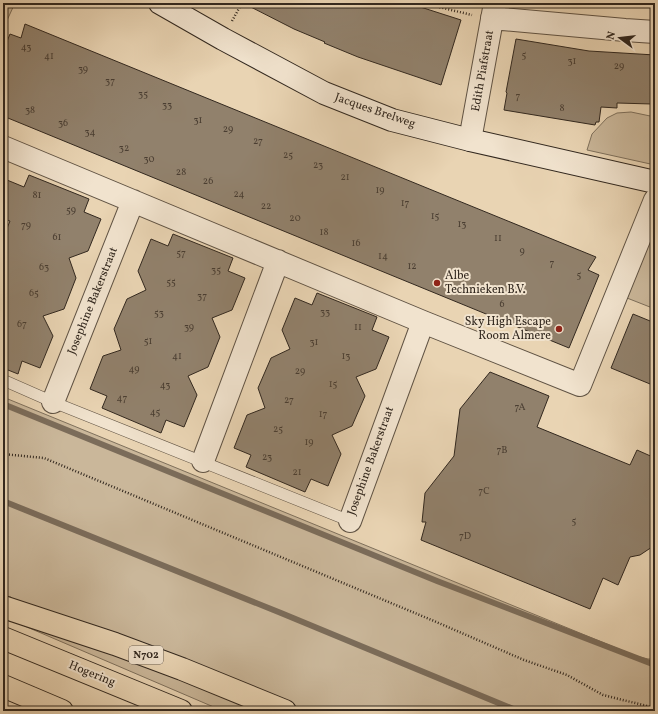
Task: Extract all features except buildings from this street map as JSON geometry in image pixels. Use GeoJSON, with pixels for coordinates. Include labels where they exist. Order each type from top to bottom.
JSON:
{"type":"FeatureCollection","features":[{"type":"Feature","properties":{"kind":"highway","name":"N702"},"geometry":{"type":"LineString","coordinates":[[3,607],[182,668],[286,711]]}},
{"type":"Feature","properties":{"kind":"highway","name":"Hogering"},"geometry":{"type":"LineString","coordinates":[[3,638],[181,711]]}},
{"type":"Feature","properties":{"kind":"highway"},"geometry":{"type":"LineString","coordinates":[[3,686],[62,711]]}},
{"type":"Feature","properties":{"kind":"street","name":"Jacques Brelweg"},"geometry":{"type":"LineString","coordinates":[[160,3],[222,39],[324,93],[392,120],[470,140],[655,182]]}},
{"type":"Feature","properties":{"kind":"street","name":"Edith Piafstraat"},"geometry":{"type":"LineString","coordinates":[[470,140],[493,10]]}},
{"type":"Feature","properties":{"kind":"street"},"geometry":{"type":"LineString","coordinates":[[493,10],[625,30],[655,32]]}},
{"type":"Feature","properties":{"kind":"street"},"geometry":{"type":"LineString","coordinates":[[3,147],[423,322],[580,385],[655,200]]}},
{"type":"Feature","properties":{"kind":"street","name":"Josephine Bakerstraat"},"geometry":{"type":"LineString","coordinates":[[52,402],[133,201]]}},
{"type":"Feature","properties":{"kind":"street"},"geometry":{"type":"LineString","coordinates":[[203,461],[278,261]]}},
{"type":"Feature","properties":{"kind":"street","name":"Josephine Bakerstraat"},"geometry":{"type":"LineString","coordinates":[[350,521],[423,322]]}},
{"type":"Feature","properties":{"kind":"lane","name":"Josephine Bakerstraat"},"geometry":{"type":"LineString","coordinates":[[3,380],[52,402],[203,461],[350,521]]}},
{"type":"Feature","properties":{"kind":"path"},"geometry":{"type":"LineString","coordinates":[[422,3],[475,16],[493,10]]}},
{"type":"Feature","properties":{"kind":"path"},"geometry":{"type":"LineString","coordinates":[[3,454],[44,458],[434,620],[524,660],[568,676],[603,695],[655,708]]}},
{"type":"Feature","properties":{"kind":"shaded area"},"geometry":{"type":"Polygon","coordinates":[[[3,3],[15,3],[3,29],[3,3]]]}},
{"type":"Feature","properties":{"kind":"shaded area"},"geometry":{"type":"Polygon","coordinates":[[[631,112],[655,117],[655,165],[587,150],[592,134],[607,118],[617,113],[631,112]]]}},
{"type":"Feature","properties":{"kind":"shaded area"},"geometry":{"type":"Polygon","coordinates":[[[655,229],[655,309],[627,298],[655,229]]]}},
{"type":"Feature","properties":{"kind":"shaded area"},"geometry":{"type":"Polygon","coordinates":[[[3,397],[636,656],[655,659],[655,711],[304,711],[181,660],[11,599],[11,597],[3,595],[3,397]]]}},
{"type":"Feature","properties":{"kind":"shaded area"},"geometry":{"type":"Polygon","coordinates":[[[7,614],[267,711],[223,711],[6,618],[7,614]]]}},
{"type":"Feature","properties":{"kind":"waterway"},"geometry":{"type":"LineString","coordinates":[[3,404],[437,581],[655,665]]}},
{"type":"Feature","properties":{"kind":"waterway"},"geometry":{"type":"LineString","coordinates":[[3,501],[281,613],[518,711]]}},
{"type":"Feature","properties":{"kind":"place","name":"Albe Technieken B.V."},"geometry":{"type":"Point","coordinates":[437,283]}},
{"type":"Feature","properties":{"kind":"place","name":"Sky High Escape Room Almere"},"geometry":{"type":"Point","coordinates":[559,329]}}]}
